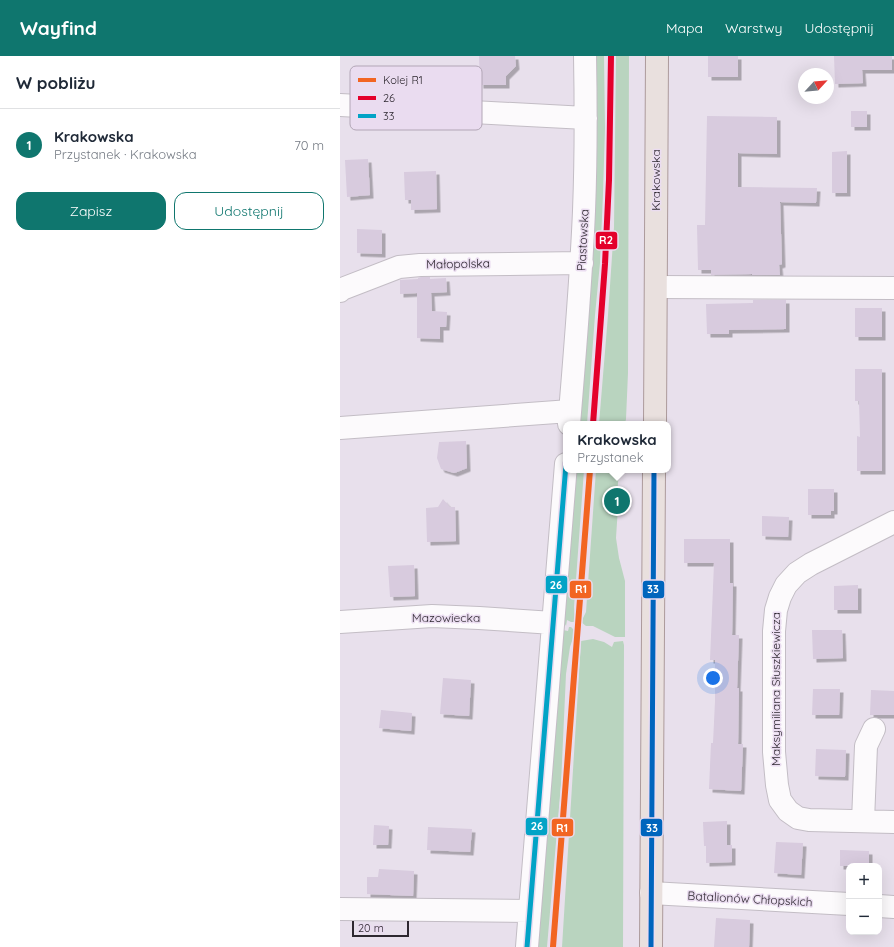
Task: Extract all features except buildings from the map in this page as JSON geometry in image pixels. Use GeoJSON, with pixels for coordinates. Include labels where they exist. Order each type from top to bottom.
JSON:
{"type":"FeatureCollection","features":[{"type":"Feature","properties":{"kind":"main road","name":"Krakowska"},"geometry":{"type":"LineString","coordinates":[[655,421],[657,56]]}},
{"type":"Feature","properties":{"kind":"main road"},"geometry":{"type":"LineString","coordinates":[[651,947],[654,473]]}},
{"type":"Feature","properties":{"kind":"street","name":"Piastowska"},"geometry":{"type":"LineString","coordinates":[[570,418],[582,263],[586,118],[585,56]]}},
{"type":"Feature","properties":{"kind":"street"},"geometry":{"type":"LineString","coordinates":[[340,104],[350,105]]}},
{"type":"Feature","properties":{"kind":"street"},"geometry":{"type":"LineString","coordinates":[[482,111],[586,118]]}},
{"type":"Feature","properties":{"kind":"street","name":"Małopolska"},"geometry":{"type":"LineString","coordinates":[[340,291],[399,267],[420,265],[582,263]]}},
{"type":"Feature","properties":{"kind":"street"},"geometry":{"type":"LineString","coordinates":[[656,287],[894,288]]}},
{"type":"Feature","properties":{"kind":"street"},"geometry":{"type":"LineString","coordinates":[[340,428],[570,418]]}},
{"type":"Feature","properties":{"kind":"street"},"geometry":{"type":"LineString","coordinates":[[527,947],[565,473]]}},
{"type":"Feature","properties":{"kind":"street","name":"Maksymiliana Słuszkiewicza"},"geometry":{"type":"LineString","coordinates":[[894,522],[796,573],[786,585],[780,597],[776,610],[774,631],[774,752],[776,785],[780,800],[788,811],[798,818],[809,820],[894,822]]}},
{"type":"Feature","properties":{"kind":"street","name":"Mazowiecka"},"geometry":{"type":"LineString","coordinates":[[340,622],[432,616],[553,623]]}},
{"type":"Feature","properties":{"kind":"street"},"geometry":{"type":"LineString","coordinates":[[863,821],[866,746],[874,729]]}},
{"type":"Feature","properties":{"kind":"street","name":"Batalionów Chłopskich"},"geometry":{"type":"LineString","coordinates":[[651,893],[846,904]]}},
{"type":"Feature","properties":{"kind":"street"},"geometry":{"type":"LineString","coordinates":[[882,906],[894,907]]}},
{"type":"Feature","properties":{"kind":"street"},"geometry":{"type":"LineString","coordinates":[[340,909],[530,911]]}},
{"type":"Feature","properties":{"kind":"green space"},"geometry":{"type":"Polygon","coordinates":[[[595,56],[604,56],[605,128],[600,263],[587,421],[578,421],[595,56]]]}},
{"type":"Feature","properties":{"kind":"green space"},"geometry":{"type":"Polygon","coordinates":[[[616,56],[629,56],[628,373],[626,419],[626,421],[599,421],[608,315],[614,227],[616,56]]]}},
{"type":"Feature","properties":{"kind":"green space"},"geometry":{"type":"Polygon","coordinates":[[[574,473],[584,473],[574,607],[575,622],[567,620],[566,626],[563,620],[574,473]]]}},
{"type":"Feature","properties":{"kind":"green space"},"geometry":{"type":"Polygon","coordinates":[[[596,473],[619,473],[617,496],[606,497],[605,507],[618,507],[616,538],[625,581],[625,637],[615,637],[593,626],[586,626],[581,622],[586,612],[596,473]]]}},
{"type":"Feature","properties":{"kind":"green space"},"geometry":{"type":"Polygon","coordinates":[[[569,627],[574,630],[566,674],[561,784],[547,947],[536,947],[563,630],[568,631],[569,627]]]}},
{"type":"Feature","properties":{"kind":"green space"},"geometry":{"type":"Polygon","coordinates":[[[593,639],[604,642],[612,647],[614,642],[623,641],[624,645],[623,947],[562,947],[581,641],[593,639]]]}},
{"type":"Feature","properties":{"kind":"rail line","name":"R1"},"geometry":{"type":"LineString","coordinates":[[553,947],[590,473]]}},
{"type":"Feature","properties":{"kind":"transit line","name":"R2"},"geometry":{"type":"LineString","coordinates":[[593,421],[605,264],[609,180],[611,56]]}},
{"type":"Feature","properties":{"kind":"transit line","name":"26"},"geometry":{"type":"LineString","coordinates":[[527,947],[565,473]]}},
{"type":"Feature","properties":{"kind":"transit line","name":"33"},"geometry":{"type":"LineString","coordinates":[[651,947],[654,473]]}},
{"type":"Feature","properties":{"kind":"place","name":"Krakowska"},"geometry":{"type":"Point","coordinates":[617,501]}}]}
